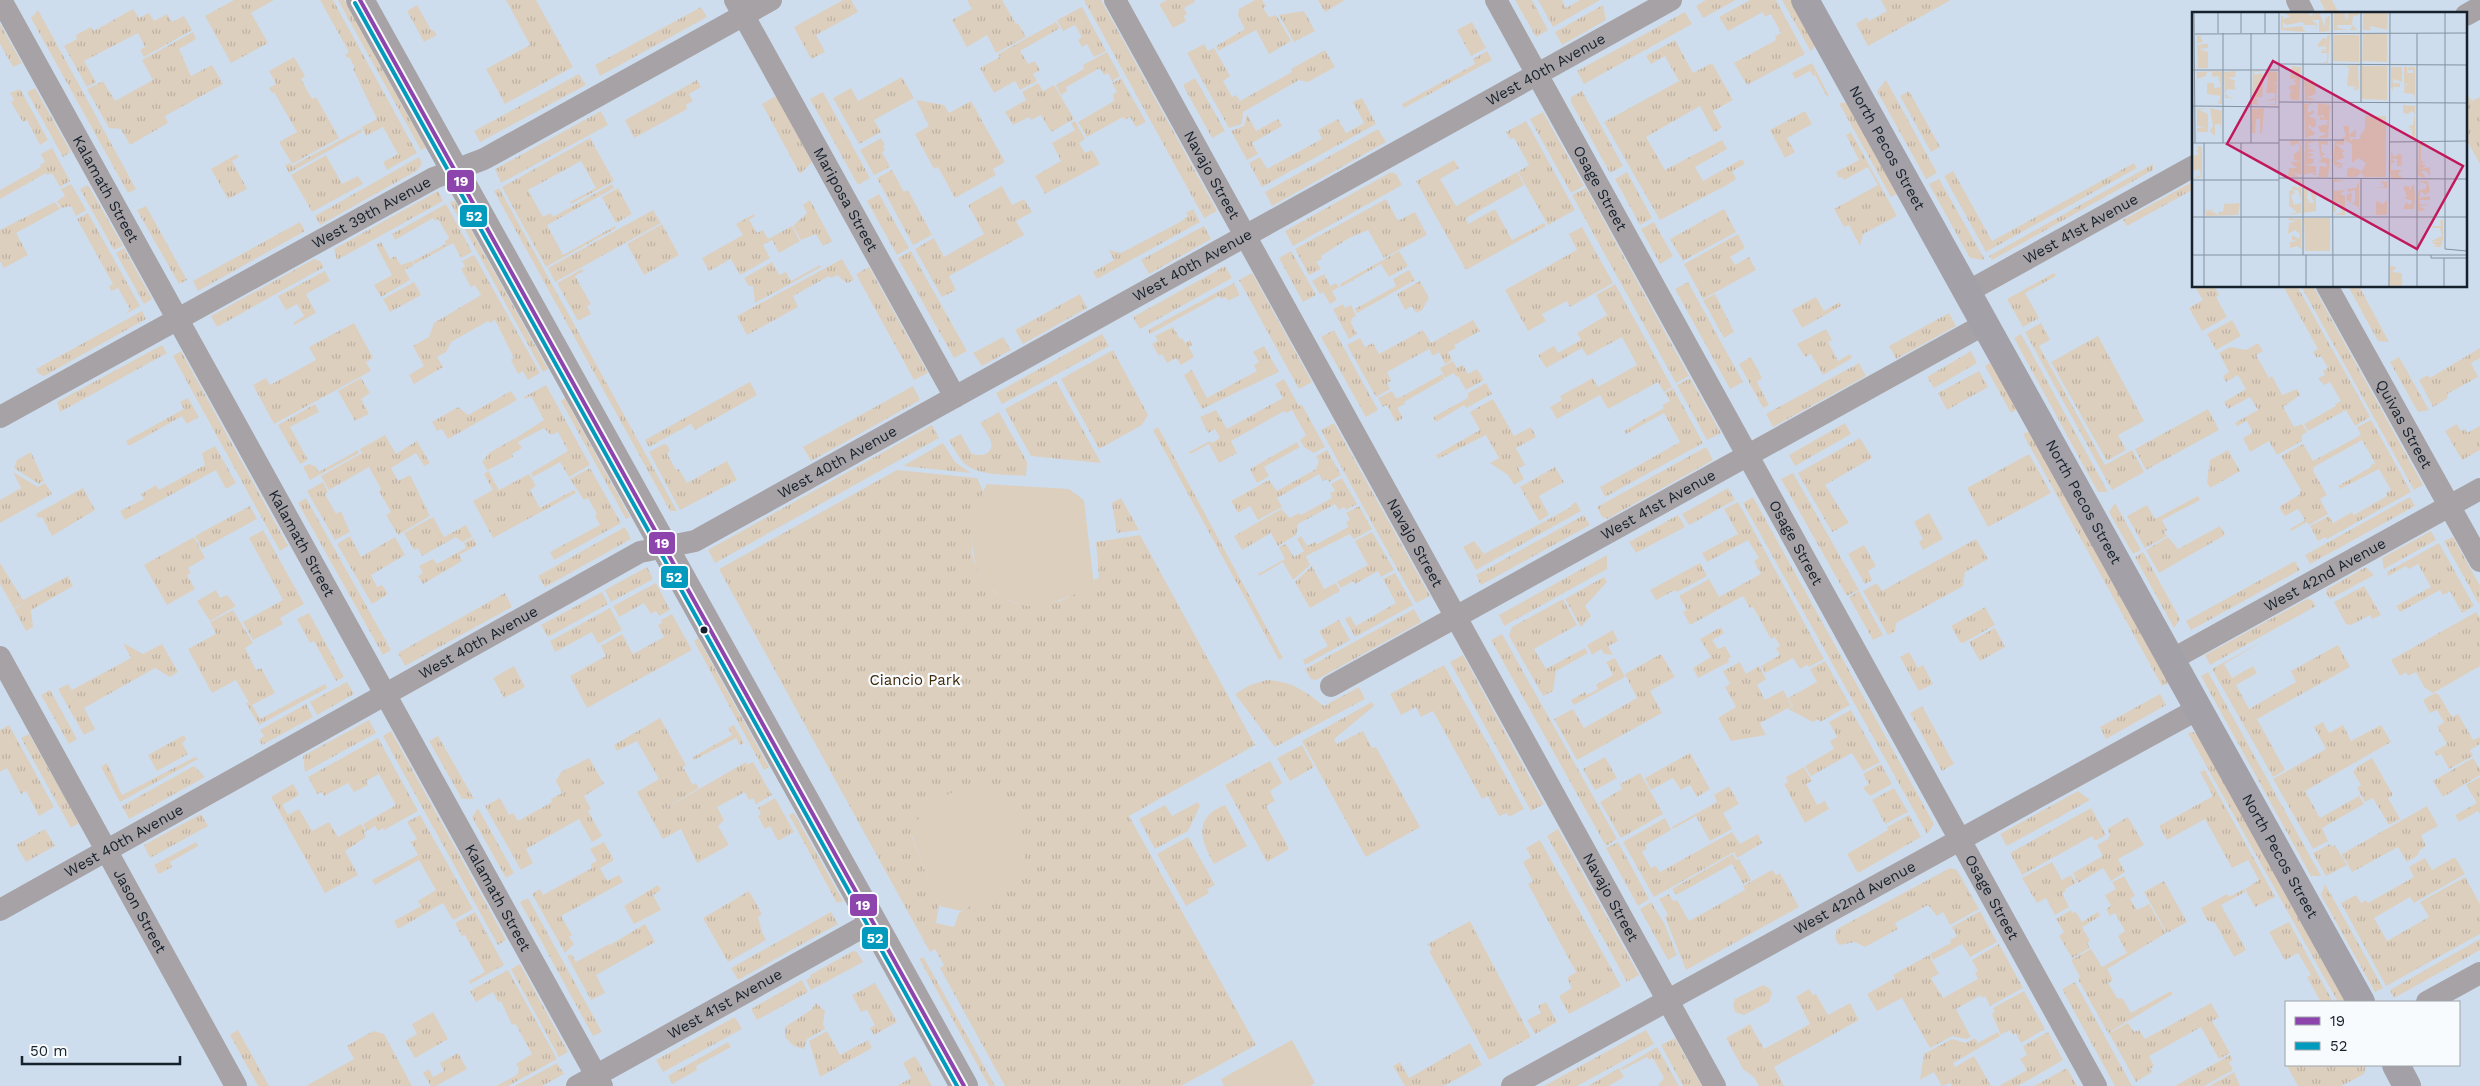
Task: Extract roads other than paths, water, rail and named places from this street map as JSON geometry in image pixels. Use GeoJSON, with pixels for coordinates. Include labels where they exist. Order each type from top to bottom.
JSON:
{"type":"FeatureCollection","features":[{"type":"Feature","properties":{"kind":"main road","name":"North Pecos Street"},"geometry":{"type":"LineString","coordinates":[[1805,0],[2360,1001]]}},
{"type":"Feature","properties":{"kind":"main road"},"geometry":{"type":"LineString","coordinates":[[2397,1066],[2407,1086]]}},
{"type":"Feature","properties":{"kind":"street","name":"Kalamath Street"},"geometry":{"type":"LineString","coordinates":[[1,0],[385,695],[592,1083]]}},
{"type":"Feature","properties":{"kind":"street"},"geometry":{"type":"LineString","coordinates":[[360,0],[964,1086]]}},
{"type":"Feature","properties":{"kind":"street","name":"West 39th Avenue"},"geometry":{"type":"LineString","coordinates":[[0,417],[434,178],[484,159],[740,8],[771,0]]}},
{"type":"Feature","properties":{"kind":"street","name":"Navajo Street"},"geometry":{"type":"LineString","coordinates":[[1115,0],[1715,1086]]}},
{"type":"Feature","properties":{"kind":"street","name":"Osage Street"},"geometry":{"type":"LineString","coordinates":[[1496,0],[1746,456],[2096,1086]]}},
{"type":"Feature","properties":{"kind":"street","name":"West 40th Avenue"},"geometry":{"type":"LineString","coordinates":[[0,910],[640,552],[696,541],[1671,0]]}},
{"type":"Feature","properties":{"kind":"street"},"geometry":{"type":"LineString","coordinates":[[2297,0],[2303,12]]}},
{"type":"Feature","properties":{"kind":"street"},"geometry":{"type":"LineString","coordinates":[[2468,14],[2480,7]]}},
{"type":"Feature","properties":{"kind":"street","name":"Mariposa Street"},"geometry":{"type":"LineString","coordinates":[[740,8],[956,397]]}},
{"type":"Feature","properties":{"kind":"street","name":"West 41st Avenue"},"geometry":{"type":"LineString","coordinates":[[1967,292],[2192,167]]}},
{"type":"Feature","properties":{"kind":"street","name":"Quivas Street"},"geometry":{"type":"LineString","coordinates":[[2329,288],[2480,561]]}},
{"type":"Feature","properties":{"kind":"street","name":"West 41st Avenue"},"geometry":{"type":"LineString","coordinates":[[1331,686],[1985,324]]}},
{"type":"Feature","properties":{"kind":"street","name":"West 42nd Avenue"},"geometry":{"type":"LineString","coordinates":[[2171,660],[2480,489]]}},
{"type":"Feature","properties":{"kind":"street","name":"Jason Street"},"geometry":{"type":"LineString","coordinates":[[0,657],[236,1086]]}},
{"type":"Feature","properties":{"kind":"street","name":"West 42nd Avenue"},"geometry":{"type":"LineString","coordinates":[[1512,1086],[2198,709]]}},
{"type":"Feature","properties":{"kind":"street","name":"West 41st Avenue"},"geometry":{"type":"LineString","coordinates":[[592,1083],[872,922]]}},
{"type":"Feature","properties":{"kind":"street"},"geometry":{"type":"LineString","coordinates":[[2429,1001],[2480,973]]}},
{"type":"Feature","properties":{"kind":"park label","name":"Ciancio Park"},"geometry":{"type":"Point","coordinates":[915,680]}}]}
